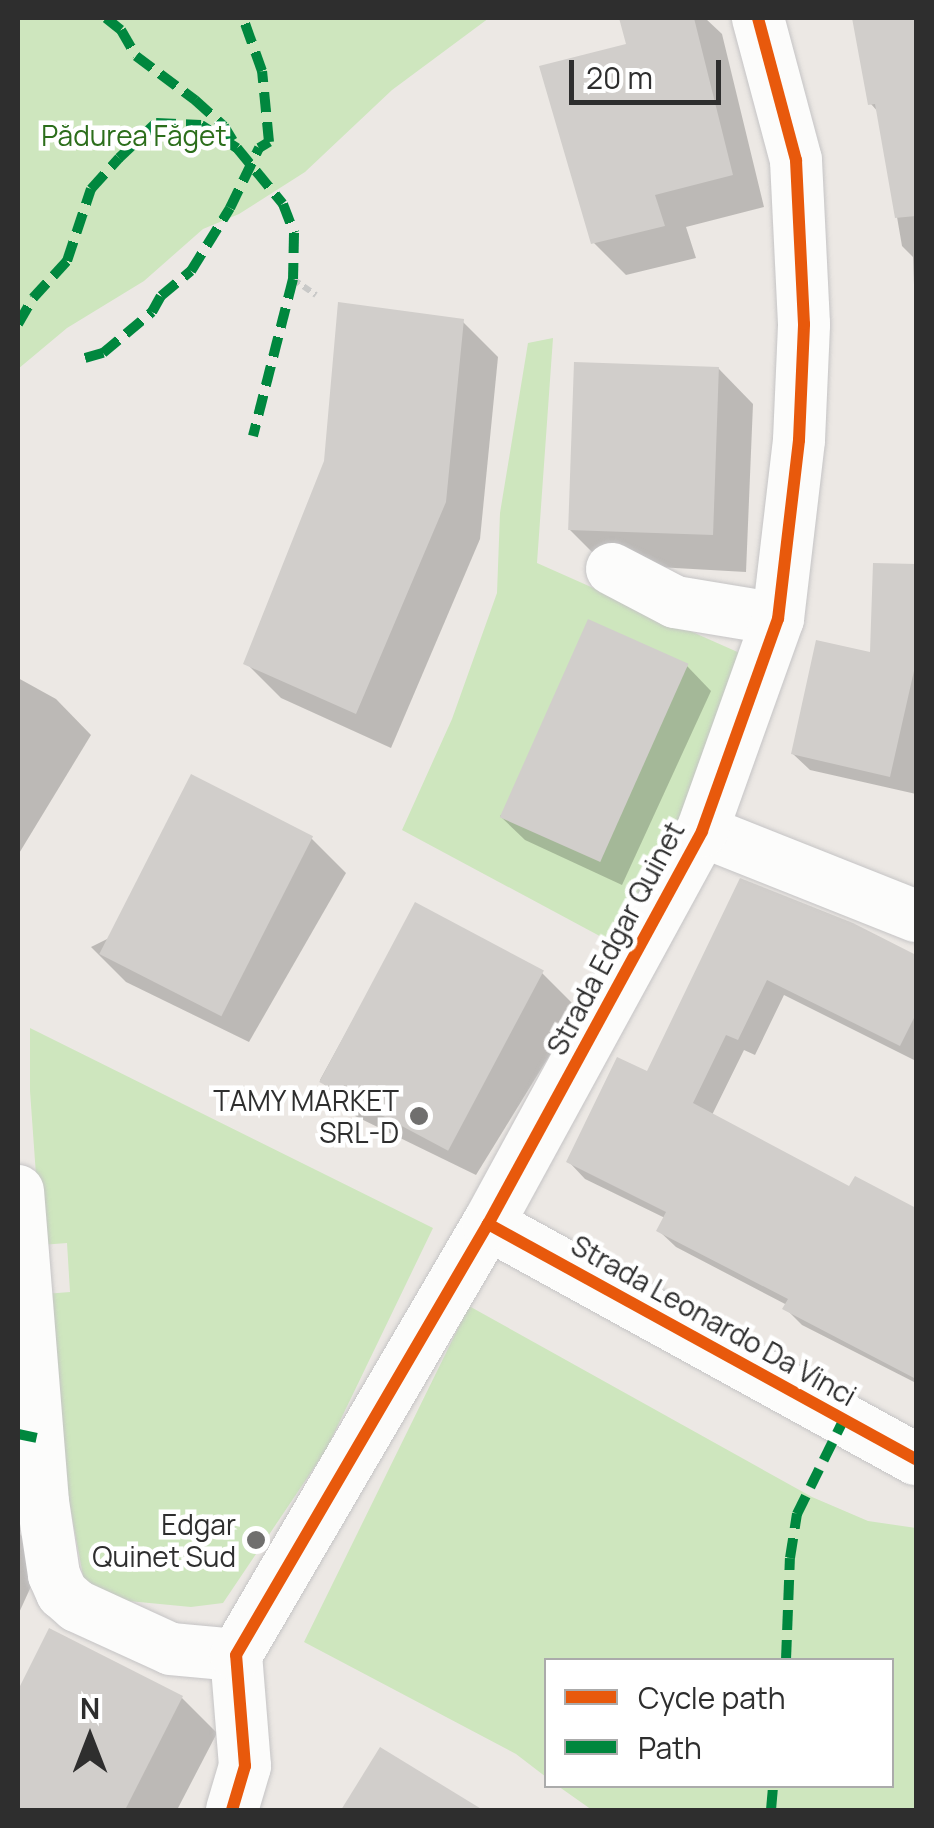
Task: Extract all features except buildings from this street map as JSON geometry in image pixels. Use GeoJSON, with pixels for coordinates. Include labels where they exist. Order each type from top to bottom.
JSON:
{"type":"FeatureCollection","features":[{"type":"Feature","properties":{"kind":"street","name":"Strada Edgar Quinet"},"geometry":{"type":"LineString","coordinates":[[236,1655],[488,1224],[702,832],[778,618],[799,440],[804,324],[796,160],[758,18]]}},
{"type":"Feature","properties":{"kind":"street"},"geometry":{"type":"LineString","coordinates":[[612,568],[675,602],[778,618]]}},
{"type":"Feature","properties":{"kind":"street"},"geometry":{"type":"LineString","coordinates":[[702,832],[916,916]]}},
{"type":"Feature","properties":{"kind":"street"},"geometry":{"type":"LineString","coordinates":[[18,1191],[43,1502],[54,1576],[62,1593],[77,1606],[172,1649],[236,1655],[246,1766],[232,1810]]}},
{"type":"Feature","properties":{"kind":"street","name":"Strada Leonardo Da Vinci"},"geometry":{"type":"LineString","coordinates":[[488,1224],[916,1460]]}},
{"type":"Feature","properties":{"kind":"path"},"geometry":{"type":"LineString","coordinates":[[293,279],[316,294]]}},
{"type":"Feature","properties":{"kind":"green space","name":"Pădurea Făget"},"geometry":{"type":"Polygon","coordinates":[[[18,18],[489,18],[392,90],[305,172],[239,214],[203,229],[144,281],[67,328],[18,369],[18,18]]]}},
{"type":"Feature","properties":{"kind":"green space"},"geometry":{"type":"Polygon","coordinates":[[[553,338],[537,563],[751,658],[622,948],[402,830],[452,719],[497,593],[500,513],[528,343],[553,338]]]}},
{"type":"Feature","properties":{"kind":"green space"},"geometry":{"type":"Polygon","coordinates":[[[30,1028],[433,1228],[326,1450],[223,1603],[191,1607],[87,1597],[64,1474],[45,1294],[70,1292],[67,1243],[41,1245],[30,1091],[30,1028]]]}},
{"type":"Feature","properties":{"kind":"green space"},"geometry":{"type":"Polygon","coordinates":[[[469,1306],[812,1497],[868,1521],[916,1528],[916,1810],[592,1810],[561,1788],[894,1788],[894,1658],[544,1658],[544,1775],[516,1754],[304,1642],[469,1306]]]}},
{"type":"Feature","properties":{"kind":"marked path"},"geometry":{"type":"LineString","coordinates":[[106,18],[121,30],[136,56],[195,100],[224,126],[233,141]]}},
{"type":"Feature","properties":{"kind":"marked path"},"geometry":{"type":"LineString","coordinates":[[85,358],[103,353],[152,312],[161,296],[191,271],[230,208],[259,148],[269,142],[262,71],[243,18]]}},
{"type":"Feature","properties":{"kind":"marked path"},"geometry":{"type":"LineString","coordinates":[[18,324],[33,298],[67,261],[91,189],[119,158],[156,123],[201,125],[237,148],[283,204],[294,233],[293,279],[253,436]]}},
{"type":"Feature","properties":{"kind":"marked path"},"geometry":{"type":"LineString","coordinates":[[786,1658],[790,1558],[797,1514],[844,1419]]}},
{"type":"Feature","properties":{"kind":"marked path"},"geometry":{"type":"LineString","coordinates":[[18,1434],[37,1438]]}},
{"type":"Feature","properties":{"kind":"marked path"},"geometry":{"type":"LineString","coordinates":[[771,1810],[773,1788]]}},
{"type":"Feature","properties":{"kind":"cycle path"},"geometry":{"type":"LineString","coordinates":[[232,1810],[245,1766],[236,1655],[488,1224],[702,831],[778,619],[799,440],[804,324],[796,160],[758,18]]}},
{"type":"Feature","properties":{"kind":"cycle path"},"geometry":{"type":"LineString","coordinates":[[488,1224],[916,1459]]}},
{"type":"Feature","properties":{"kind":"place","name":"TAMY MARKET SRL-D"},"geometry":{"type":"Point","coordinates":[419,1116]}},
{"type":"Feature","properties":{"kind":"place","name":"Edgar Quinet Sud"},"geometry":{"type":"Point","coordinates":[256,1540]}}]}
